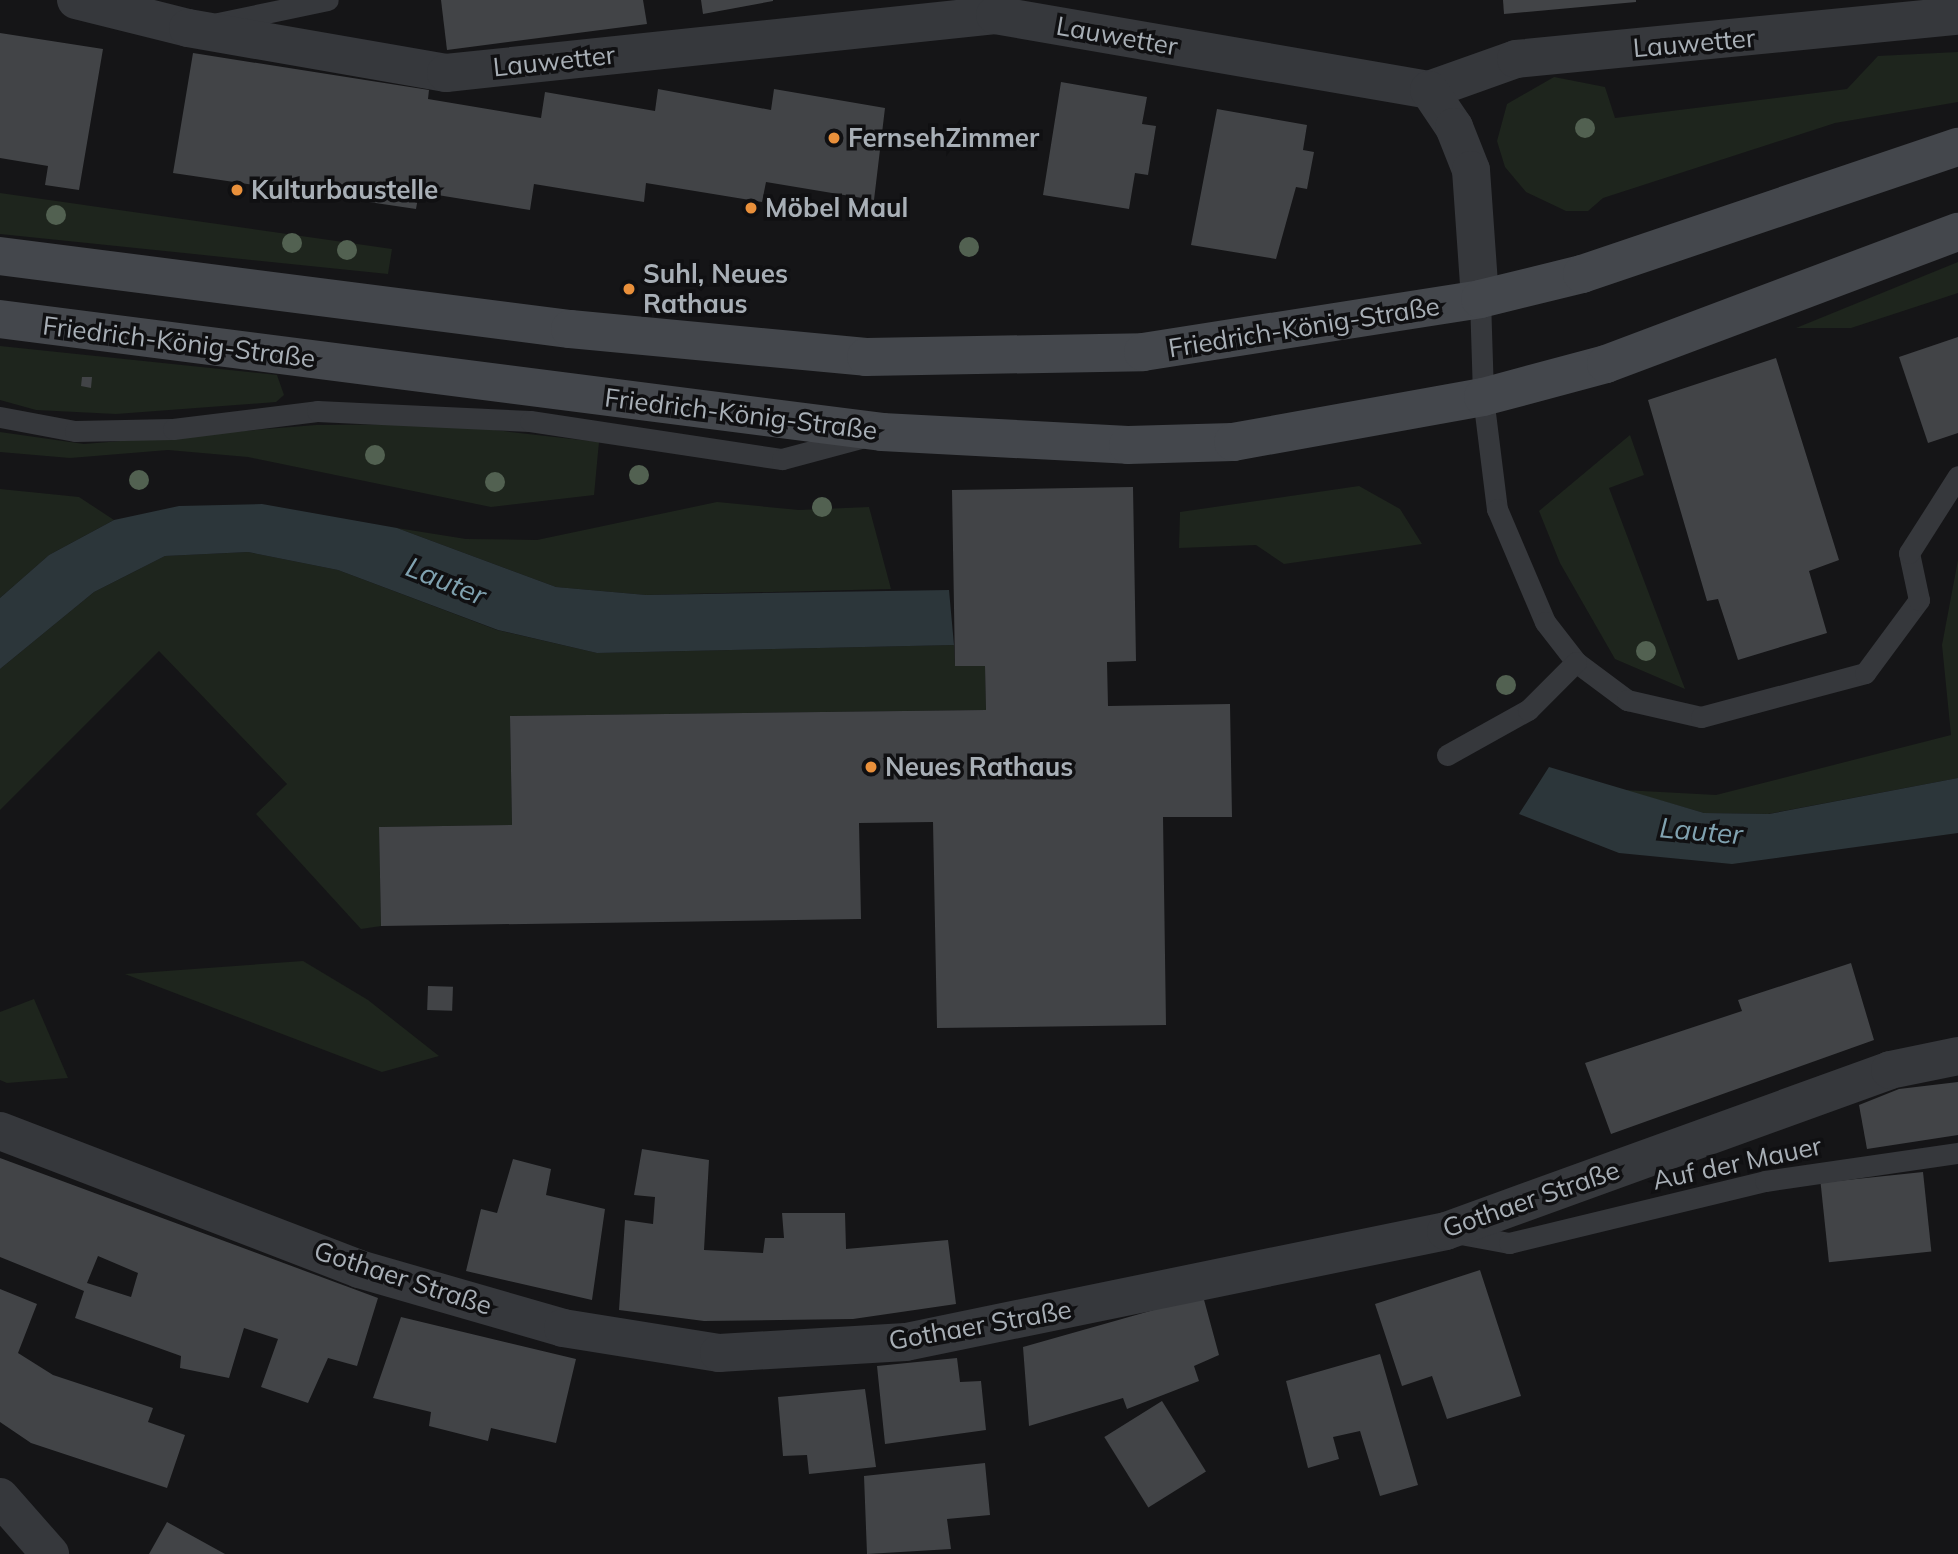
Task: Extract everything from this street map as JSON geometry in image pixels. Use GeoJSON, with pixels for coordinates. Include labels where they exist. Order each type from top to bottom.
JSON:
{"type":"FeatureCollection","features":[{"type":"Feature","properties":{"kind":"main road","name":"Friedrich-König-Straße"},"geometry":{"type":"LineString","coordinates":[[0,256],[556,327],[866,357],[1143,352],[1480,299],[1686,243],[1958,147]]}},
{"type":"Feature","properties":{"kind":"main road","name":"Friedrich-König-Straße"},"geometry":{"type":"LineString","coordinates":[[0,319],[882,432],[1128,445],[1233,442],[1483,397],[1606,364],[1958,232]]}},
{"type":"Feature","properties":{"kind":"street","name":"Lauwetter"},"geometry":{"type":"LineString","coordinates":[[76,0],[188,28],[446,73],[995,15],[1429,90],[1516,59],[1873,27],[1958,16]]}},
{"type":"Feature","properties":{"kind":"street"},"geometry":{"type":"LineString","coordinates":[[1429,90],[1471,170],[1480,299]]}},
{"type":"Feature","properties":{"kind":"street","name":"Gothaer Straße"},"geometry":{"type":"LineString","coordinates":[[0,1131],[359,1269],[563,1328],[719,1353],[906,1342],[1446,1231],[1890,1070],[1958,1056]]}},
{"type":"Feature","properties":{"kind":"street"},"geometry":{"type":"LineString","coordinates":[[0,1497],[50,1554]]}},
{"type":"Feature","properties":{"kind":"lane"},"geometry":{"type":"LineString","coordinates":[[188,28],[328,0]]}},
{"type":"Feature","properties":{"kind":"lane","name":"Friedrich-König-Straße"},"geometry":{"type":"LineString","coordinates":[[1480,299],[1483,397],[1497,509],[1545,622],[1576,662],[1627,700],[1700,717],[1865,673],[1919,600],[1909,553],[1958,476]]}},
{"type":"Feature","properties":{"kind":"lane"},"geometry":{"type":"LineString","coordinates":[[0,417],[75,430],[173,429],[317,411],[476,418],[782,459],[882,432]]}},
{"type":"Feature","properties":{"kind":"lane"},"geometry":{"type":"LineString","coordinates":[[1447,755],[1528,710],[1576,662]]}},
{"type":"Feature","properties":{"kind":"lane","name":"Auf der Mauer"},"geometry":{"type":"LineString","coordinates":[[1446,1231],[1509,1243],[1765,1181],[1958,1153]]}},
{"type":"Feature","properties":{"kind":"shaded area"},"geometry":{"type":"Polygon","coordinates":[[[1958,52],[1958,102],[1835,123],[1603,198],[1588,211],[1566,211],[1526,192],[1505,167],[1497,141],[1507,104],[1554,77],[1605,87],[1615,118],[1847,89],[1878,56],[1958,52]]]}},
{"type":"Feature","properties":{"kind":"shaded area"},"geometry":{"type":"Polygon","coordinates":[[[0,193],[392,249],[388,274],[0,234],[0,193]]]}},
{"type":"Feature","properties":{"kind":"shaded area"},"geometry":{"type":"Polygon","coordinates":[[[1958,262],[1958,293],[1851,328],[1796,328],[1958,262]]]}},
{"type":"Feature","properties":{"kind":"shaded area"},"geometry":{"type":"Polygon","coordinates":[[[0,346],[277,375],[284,395],[276,402],[116,414],[36,410],[0,400],[0,346]]]}},
{"type":"Feature","properties":{"kind":"shaded area"},"geometry":{"type":"Polygon","coordinates":[[[441,424],[599,442],[594,495],[491,507],[248,457],[168,450],[70,458],[0,452],[0,432],[84,444],[316,425],[441,424]]]}},
{"type":"Feature","properties":{"kind":"shaded area"},"geometry":{"type":"Polygon","coordinates":[[[1630,435],[1644,475],[1609,488],[1685,689],[1615,659],[1560,563],[1539,511],[1630,435]]]}},
{"type":"Feature","properties":{"kind":"shaded area"},"geometry":{"type":"Polygon","coordinates":[[[1359,486],[1400,509],[1422,544],[1284,564],[1256,545],[1179,548],[1180,512],[1359,486]]]}},
{"type":"Feature","properties":{"kind":"shaded area"},"geometry":{"type":"Polygon","coordinates":[[[0,489],[79,497],[114,520],[49,555],[0,598],[0,489]]]}},
{"type":"Feature","properties":{"kind":"shaded area"},"geometry":{"type":"Polygon","coordinates":[[[717,502],[799,510],[869,507],[891,589],[646,595],[556,587],[397,528],[466,539],[537,540],[717,502]]]}},
{"type":"Feature","properties":{"kind":"shaded area"},"geometry":{"type":"Polygon","coordinates":[[[248,552],[338,570],[497,630],[597,653],[954,645],[955,665],[985,666],[986,710],[510,716],[512,825],[379,827],[381,926],[361,929],[256,814],[287,784],[159,651],[0,810],[0,669],[94,592],[165,556],[248,552]]]}},
{"type":"Feature","properties":{"kind":"shaded area"},"geometry":{"type":"Polygon","coordinates":[[[1958,560],[1958,778],[1768,814],[1704,813],[1624,790],[1716,795],[1951,735],[1942,645],[1958,560]]]}},
{"type":"Feature","properties":{"kind":"shaded area"},"geometry":{"type":"Polygon","coordinates":[[[303,961],[368,1000],[439,1056],[382,1072],[125,974],[303,961]]]}},
{"type":"Feature","properties":{"kind":"shaded area"},"geometry":{"type":"Polygon","coordinates":[[[34,999],[68,1078],[7,1083],[0,1080],[0,1012],[34,999]]]}},
{"type":"Feature","properties":{"kind":"water","name":"Lauter"},"geometry":{"type":"Polygon","coordinates":[[[262,504],[397,528],[556,587],[646,595],[949,590],[954,645],[597,653],[498,630],[338,570],[248,552],[165,556],[94,592],[0,669],[0,598],[49,555],[114,520],[179,506],[262,504]]]}},
{"type":"Feature","properties":{"kind":"water","name":"Lauter"},"geometry":{"type":"Polygon","coordinates":[[[1549,767],[1704,813],[1769,814],[1958,778],[1958,833],[1732,864],[1619,853],[1519,814],[1549,767]]]}},
{"type":"Feature","properties":{"kind":"building"},"geometry":{"type":"Polygon","coordinates":[[[441,0],[643,0],[647,24],[447,50],[441,0]]]}},
{"type":"Feature","properties":{"kind":"building"},"geometry":{"type":"Polygon","coordinates":[[[701,0],[773,0],[773,1],[703,14],[701,0]]]}},
{"type":"Feature","properties":{"kind":"building"},"geometry":{"type":"Polygon","coordinates":[[[1503,0],[1636,0],[1636,2],[1504,14],[1503,0]]]}},
{"type":"Feature","properties":{"kind":"building"},"geometry":{"type":"Polygon","coordinates":[[[0,33],[103,49],[79,190],[45,185],[48,166],[0,158],[0,33]]]}},
{"type":"Feature","properties":{"kind":"building"},"geometry":{"type":"Polygon","coordinates":[[[193,53],[429,90],[428,99],[541,118],[545,92],[655,111],[658,89],[771,110],[774,89],[885,108],[874,200],[766,182],[762,202],[646,183],[644,202],[534,184],[530,210],[419,192],[416,209],[173,173],[193,53]]]}},
{"type":"Feature","properties":{"kind":"building"},"geometry":{"type":"Polygon","coordinates":[[[1061,82],[1147,97],[1142,124],[1156,126],[1148,175],[1135,173],[1129,209],[1043,195],[1061,82]]]}},
{"type":"Feature","properties":{"kind":"building"},"geometry":{"type":"Polygon","coordinates":[[[1217,109],[1307,125],[1303,150],[1314,152],[1307,189],[1296,187],[1276,259],[1191,245],[1217,109]]]}},
{"type":"Feature","properties":{"kind":"building"},"geometry":{"type":"Polygon","coordinates":[[[1958,337],[1958,433],[1928,443],[1899,357],[1958,337]]]}},
{"type":"Feature","properties":{"kind":"building"},"geometry":{"type":"Polygon","coordinates":[[[1776,358],[1839,560],[1809,571],[1827,633],[1738,660],[1718,599],[1707,601],[1648,400],[1776,358]]]}},
{"type":"Feature","properties":{"kind":"building"},"geometry":{"type":"Polygon","coordinates":[[[82,377],[92,377],[91,388],[81,386],[82,377]]]}},
{"type":"Feature","properties":{"kind":"building","name":"Neues Rathaus"},"geometry":{"type":"Polygon","coordinates":[[[1133,487],[1136,661],[1107,662],[1108,706],[1230,704],[1232,817],[1163,817],[1166,1025],[937,1028],[933,822],[859,823],[861,919],[381,926],[379,827],[512,825],[510,716],[986,710],[985,666],[955,666],[952,490],[1133,487]]]}},
{"type":"Feature","properties":{"kind":"building"},"geometry":{"type":"Polygon","coordinates":[[[1851,963],[1874,1040],[1611,1134],[1585,1063],[1742,1011],[1738,1000],[1851,963]]]}},
{"type":"Feature","properties":{"kind":"building"},"geometry":{"type":"Polygon","coordinates":[[[428,986],[453,987],[452,1011],[427,1010],[428,986]]]}},
{"type":"Feature","properties":{"kind":"building"},"geometry":{"type":"Polygon","coordinates":[[[1958,1082],[1958,1135],[1867,1149],[1859,1105],[1899,1089],[1958,1082]]]}},
{"type":"Feature","properties":{"kind":"building"},"geometry":{"type":"Polygon","coordinates":[[[642,1149],[709,1160],[704,1250],[763,1253],[765,1238],[784,1238],[782,1213],[845,1213],[846,1249],[948,1240],[956,1304],[853,1319],[704,1321],[619,1310],[625,1220],[653,1224],[655,1197],[634,1195],[642,1149]]]}},
{"type":"Feature","properties":{"kind":"building"},"geometry":{"type":"Polygon","coordinates":[[[0,1158],[378,1298],[357,1366],[328,1358],[308,1403],[261,1387],[278,1339],[244,1328],[229,1378],[180,1368],[181,1356],[75,1318],[84,1291],[0,1257],[0,1158]],[[98,1256],[87,1283],[131,1297],[138,1273],[98,1256]]]}},
{"type":"Feature","properties":{"kind":"building"},"geometry":{"type":"Polygon","coordinates":[[[513,1159],[551,1169],[546,1195],[605,1209],[592,1300],[466,1271],[481,1209],[497,1213],[513,1159]]]}},
{"type":"Feature","properties":{"kind":"building"},"geometry":{"type":"Polygon","coordinates":[[[1923,1172],[1931,1252],[1829,1262],[1821,1183],[1923,1172]]]}},
{"type":"Feature","properties":{"kind":"building"},"geometry":{"type":"Polygon","coordinates":[[[1480,1270],[1521,1396],[1447,1419],[1432,1376],[1402,1386],[1375,1304],[1480,1270]]]}},
{"type":"Feature","properties":{"kind":"building"},"geometry":{"type":"Polygon","coordinates":[[[0,1289],[37,1304],[18,1353],[53,1375],[153,1408],[148,1422],[185,1435],[167,1488],[31,1443],[0,1422],[0,1289]]]}},
{"type":"Feature","properties":{"kind":"building"},"geometry":{"type":"Polygon","coordinates":[[[1203,1296],[1219,1355],[1194,1366],[1199,1381],[1127,1409],[1123,1398],[1029,1426],[1023,1347],[1203,1296]]]}},
{"type":"Feature","properties":{"kind":"building"},"geometry":{"type":"Polygon","coordinates":[[[401,1317],[576,1359],[556,1443],[491,1428],[488,1441],[429,1426],[431,1412],[373,1398],[401,1317]]]}},
{"type":"Feature","properties":{"kind":"building"},"geometry":{"type":"Polygon","coordinates":[[[1380,1354],[1418,1485],[1380,1496],[1360,1431],[1333,1437],[1339,1459],[1308,1468],[1286,1381],[1380,1354]]]}},
{"type":"Feature","properties":{"kind":"building"},"geometry":{"type":"Polygon","coordinates":[[[957,1358],[960,1382],[981,1381],[986,1430],[885,1444],[877,1366],[957,1358]]]}},
{"type":"Feature","properties":{"kind":"building"},"geometry":{"type":"Polygon","coordinates":[[[865,1389],[876,1467],[809,1474],[807,1455],[783,1456],[778,1397],[865,1389]]]}},
{"type":"Feature","properties":{"kind":"building"},"geometry":{"type":"Polygon","coordinates":[[[1162,1401],[1206,1471],[1148,1507],[1104,1437],[1162,1401]]]}},
{"type":"Feature","properties":{"kind":"building"},"geometry":{"type":"Polygon","coordinates":[[[985,1463],[990,1515],[947,1519],[951,1549],[867,1554],[864,1476],[985,1463]]]}},
{"type":"Feature","properties":{"kind":"building"},"geometry":{"type":"Polygon","coordinates":[[[167,1522],[225,1554],[149,1554],[167,1522]]]}},
{"type":"Feature","properties":{"kind":"place","name":"FernsehZimmer"},"geometry":{"type":"Point","coordinates":[834,138]}},
{"type":"Feature","properties":{"kind":"place","name":"Kulturbaustelle"},"geometry":{"type":"Point","coordinates":[237,190]}},
{"type":"Feature","properties":{"kind":"place","name":"Möbel Maul"},"geometry":{"type":"Point","coordinates":[751,208]}},
{"type":"Feature","properties":{"kind":"place","name":"Suhl, Neues Rathaus"},"geometry":{"type":"Point","coordinates":[629,289]}},
{"type":"Feature","properties":{"kind":"place","name":"Neues Rathaus"},"geometry":{"type":"Point","coordinates":[871,767]}}]}
